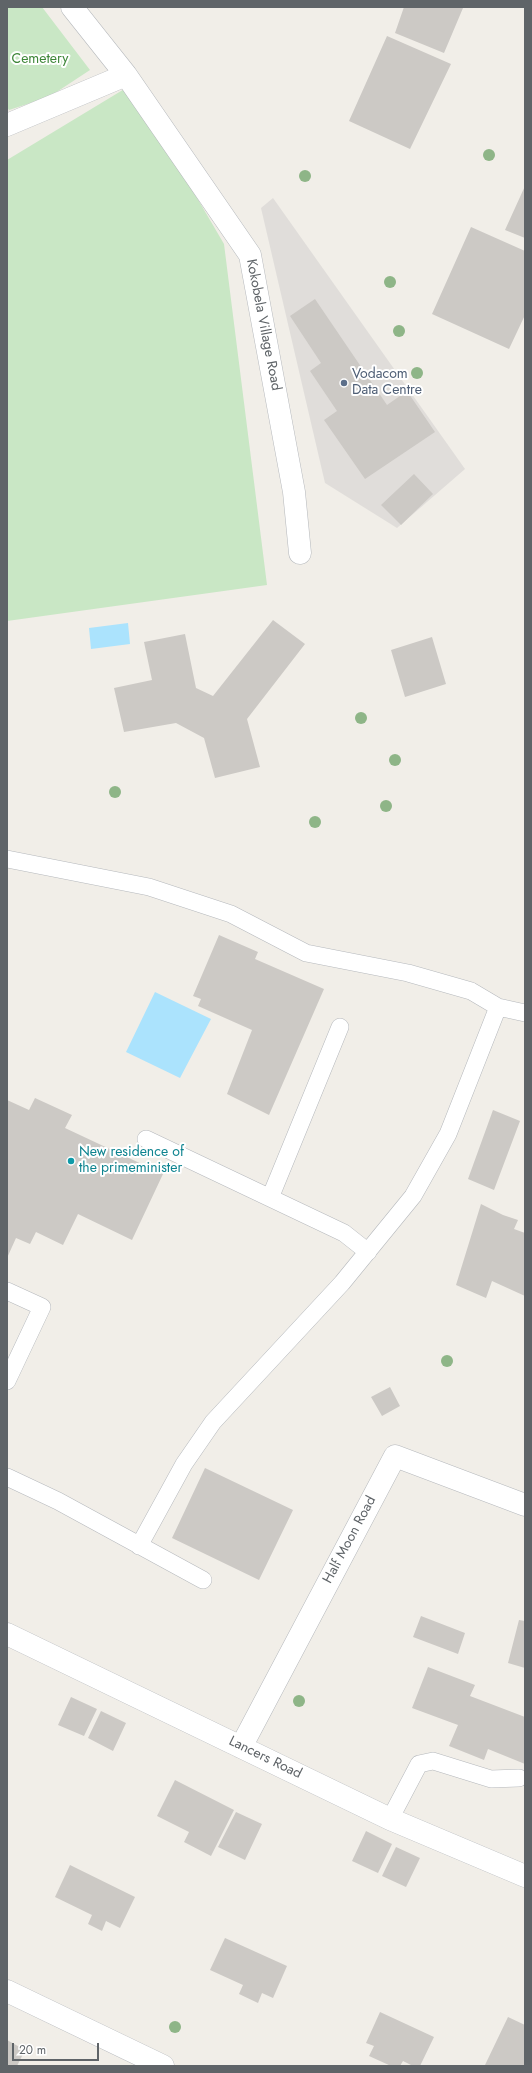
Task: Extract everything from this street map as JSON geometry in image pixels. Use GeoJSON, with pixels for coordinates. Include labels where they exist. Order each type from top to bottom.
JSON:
{"type":"FeatureCollection","features":[{"type":"Feature","properties":{"kind":"street","name":"Kokobela Village Road"},"geometry":{"type":"LineString","coordinates":[[72,7],[126,75],[250,254],[294,492],[300,553]]}},
{"type":"Feature","properties":{"kind":"street"},"geometry":{"type":"LineString","coordinates":[[7,125],[126,75]]}},
{"type":"Feature","properties":{"kind":"street","name":"Half Moon Road"},"geometry":{"type":"LineString","coordinates":[[241,1747],[395,1456],[525,1505]]}},
{"type":"Feature","properties":{"kind":"street","name":"Lancers Road"},"geometry":{"type":"LineString","coordinates":[[7,1634],[390,1818],[525,1876]]}},
{"type":"Feature","properties":{"kind":"street"},"geometry":{"type":"LineString","coordinates":[[7,1991],[163,2066]]}},
{"type":"Feature","properties":{"kind":"lane"},"geometry":{"type":"LineString","coordinates":[[7,859],[149,888],[231,914],[306,953],[408,973],[470,991],[498,1007],[525,1013]]}},
{"type":"Feature","properties":{"kind":"lane"},"geometry":{"type":"LineString","coordinates":[[139,1546],[184,1464],[213,1422],[342,1283],[413,1196],[448,1134],[498,1007]]}},
{"type":"Feature","properties":{"kind":"lane"},"geometry":{"type":"LineString","coordinates":[[270,1198],[340,1027]]}},
{"type":"Feature","properties":{"kind":"lane"},"geometry":{"type":"LineString","coordinates":[[146,1139],[344,1233],[368,1252]]}},
{"type":"Feature","properties":{"kind":"lane"},"geometry":{"type":"LineString","coordinates":[[7,1291],[42,1307],[7,1381]]}},
{"type":"Feature","properties":{"kind":"lane"},"geometry":{"type":"LineString","coordinates":[[7,1476],[58,1501],[203,1580]]}},
{"type":"Feature","properties":{"kind":"lane"},"geometry":{"type":"LineString","coordinates":[[390,1818],[419,1764],[433,1761],[491,1779],[519,1778]]}},
{"type":"Feature","properties":{"kind":"shaded area"},"geometry":{"type":"Polygon","coordinates":[[[273,198],[465,469],[397,528],[325,483],[261,208],[273,198]]]}},
{"type":"Feature","properties":{"kind":"green space","name":"Cemetery"},"geometry":{"type":"Polygon","coordinates":[[[7,7],[42,7],[90,70],[49,97],[9,110],[7,107],[7,7]]]}},
{"type":"Feature","properties":{"kind":"green space"},"geometry":{"type":"Polygon","coordinates":[[[131,85],[224,244],[267,585],[7,621],[7,160],[131,85]]]}},
{"type":"Feature","properties":{"kind":"water"},"geometry":{"type":"Polygon","coordinates":[[[128,623],[130,644],[91,649],[89,628],[128,623]]]}},
{"type":"Feature","properties":{"kind":"water"},"geometry":{"type":"Polygon","coordinates":[[[155,992],[211,1019],[180,1078],[126,1052],[155,992]]]}},
{"type":"Feature","properties":{"kind":"building"},"geometry":{"type":"Polygon","coordinates":[[[404,7],[463,8],[444,53],[395,33],[404,7]]]}},
{"type":"Feature","properties":{"kind":"building"},"geometry":{"type":"Polygon","coordinates":[[[387,36],[451,64],[410,149],[349,121],[387,36]]]}},
{"type":"Feature","properties":{"kind":"building"},"geometry":{"type":"Polygon","coordinates":[[[525,186],[525,238],[505,230],[525,186]]]}},
{"type":"Feature","properties":{"kind":"building"},"geometry":{"type":"Polygon","coordinates":[[[471,227],[525,251],[525,315],[509,349],[432,314],[471,227]]]}},
{"type":"Feature","properties":{"kind":"building"},"geometry":{"type":"Polygon","coordinates":[[[315,299],[387,405],[407,391],[435,432],[365,479],[324,420],[337,411],[310,371],[321,363],[290,316],[315,299]]]}},
{"type":"Feature","properties":{"kind":"building"},"geometry":{"type":"Polygon","coordinates":[[[414,474],[433,494],[401,525],[381,505],[414,474]]]}},
{"type":"Feature","properties":{"kind":"building"},"geometry":{"type":"Polygon","coordinates":[[[273,620],[305,644],[247,719],[260,767],[215,778],[204,738],[176,723],[124,732],[114,688],[152,680],[144,642],[185,634],[196,688],[213,696],[273,620]]]}},
{"type":"Feature","properties":{"kind":"building"},"geometry":{"type":"Polygon","coordinates":[[[432,637],[446,684],[405,697],[391,650],[432,637]]]}},
{"type":"Feature","properties":{"kind":"building"},"geometry":{"type":"Polygon","coordinates":[[[219,935],[258,952],[255,959],[324,989],[269,1115],[227,1094],[252,1030],[198,1006],[201,999],[193,996],[219,935]]]}},
{"type":"Feature","properties":{"kind":"building","name":"New residence of the primeminister"},"geometry":{"type":"Polygon","coordinates":[[[35,1098],[72,1115],[65,1128],[163,1174],[132,1240],[78,1214],[63,1245],[36,1232],[30,1244],[16,1238],[7,1258],[7,1100],[29,1110],[35,1098]]]}},
{"type":"Feature","properties":{"kind":"building"},"geometry":{"type":"Polygon","coordinates":[[[493,1110],[520,1121],[494,1190],[468,1179],[493,1110]]]}},
{"type":"Feature","properties":{"kind":"building"},"geometry":{"type":"Polygon","coordinates":[[[481,1204],[503,1215],[518,1220],[514,1229],[525,1233],[525,1296],[492,1281],[486,1298],[456,1285],[481,1204]]]}},
{"type":"Feature","properties":{"kind":"building"},"geometry":{"type":"Polygon","coordinates":[[[390,1387],[400,1406],[382,1416],[371,1397],[390,1387]]]}},
{"type":"Feature","properties":{"kind":"building"},"geometry":{"type":"Polygon","coordinates":[[[205,1468],[293,1510],[259,1580],[172,1538],[205,1468]]]}},
{"type":"Feature","properties":{"kind":"building"},"geometry":{"type":"Polygon","coordinates":[[[421,1616],[465,1633],[458,1654],[413,1637],[421,1616]]]}},
{"type":"Feature","properties":{"kind":"building"},"geometry":{"type":"Polygon","coordinates":[[[519,1620],[525,1621],[525,1668],[508,1663],[519,1620]]]}},
{"type":"Feature","properties":{"kind":"building"},"geometry":{"type":"Polygon","coordinates":[[[428,1667],[475,1685],[470,1696],[525,1717],[525,1764],[488,1749],[484,1760],[449,1746],[458,1725],[412,1708],[428,1667]]]}},
{"type":"Feature","properties":{"kind":"building"},"geometry":{"type":"Polygon","coordinates":[[[71,1697],[97,1709],[84,1736],[58,1725],[71,1697]]]}},
{"type":"Feature","properties":{"kind":"building"},"geometry":{"type":"Polygon","coordinates":[[[101,1711],[126,1723],[113,1751],[88,1738],[101,1711]]]}},
{"type":"Feature","properties":{"kind":"building"},"geometry":{"type":"Polygon","coordinates":[[[175,1780],[234,1810],[211,1856],[184,1842],[189,1832],[157,1816],[175,1780]]]}},
{"type":"Feature","properties":{"kind":"building"},"geometry":{"type":"Polygon","coordinates":[[[236,1812],[262,1824],[245,1860],[218,1847],[236,1812]]]}},
{"type":"Feature","properties":{"kind":"building"},"geometry":{"type":"Polygon","coordinates":[[[366,1831],[392,1844],[378,1873],[352,1861],[366,1831]]]}},
{"type":"Feature","properties":{"kind":"building"},"geometry":{"type":"Polygon","coordinates":[[[396,1847],[420,1858],[406,1887],[382,1876],[396,1847]]]}},
{"type":"Feature","properties":{"kind":"building"},"geometry":{"type":"Polygon","coordinates":[[[70,1865],[135,1897],[120,1928],[106,1921],[102,1931],[88,1924],[92,1915],[55,1897],[70,1865]]]}},
{"type":"Feature","properties":{"kind":"building"},"geometry":{"type":"Polygon","coordinates":[[[225,1938],[287,1966],[273,1998],[262,1993],[258,2003],[239,1994],[243,1985],[210,1970],[225,1938]]]}},
{"type":"Feature","properties":{"kind":"building"},"geometry":{"type":"Polygon","coordinates":[[[380,2012],[434,2037],[420,2066],[413,2066],[403,2061],[400,2066],[391,2066],[369,2056],[374,2046],[366,2043],[380,2012]]]}},
{"type":"Feature","properties":{"kind":"building"},"geometry":{"type":"Polygon","coordinates":[[[508,2017],[525,2025],[525,2066],[485,2065],[508,2017]]]}},
{"type":"Feature","properties":{"kind":"building"},"geometry":{"type":"Polygon","coordinates":[[[7,2040],[25,2050],[17,2066],[7,2066],[7,2040]]]}},
{"type":"Feature","properties":{"kind":"place","name":"Vodacom Data Centre"},"geometry":{"type":"Point","coordinates":[344,383]}},
{"type":"Feature","properties":{"kind":"place","name":"New residence of the primeminister"},"geometry":{"type":"Point","coordinates":[71,1161]}}]}
